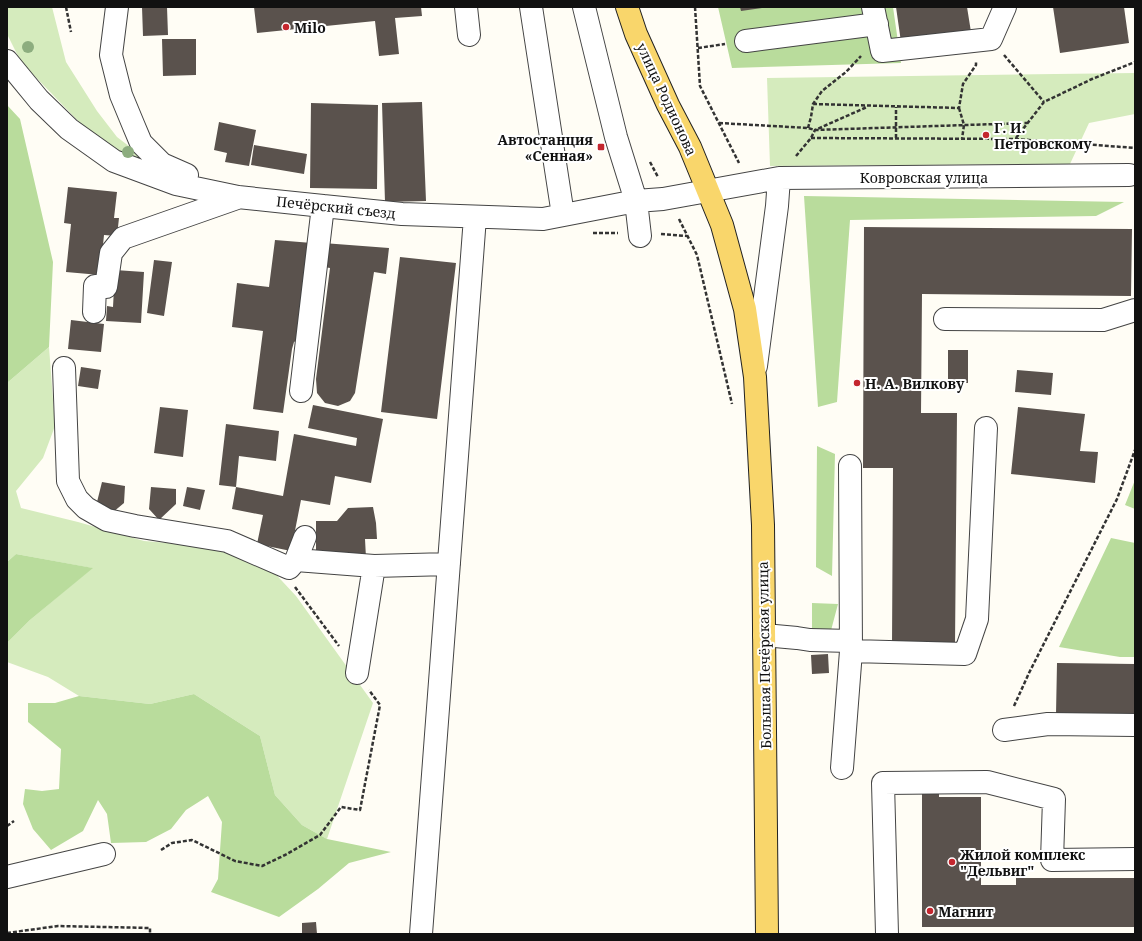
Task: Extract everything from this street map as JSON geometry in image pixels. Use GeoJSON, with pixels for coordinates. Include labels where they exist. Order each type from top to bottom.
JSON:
{"type":"FeatureCollection","features":[{"type":"Feature","properties":{"kind":"main road","name":"улица Родионова"},"geometry":{"type":"LineString","coordinates":[[628,9],[636,34],[668,105],[690,147],[708,190]]}},
{"type":"Feature","properties":{"kind":"main road","name":"Большая Печёрская улица"},"geometry":{"type":"LineString","coordinates":[[708,190],[722,225],[746,309],[755,377],[763,524],[767,934]]}},
{"type":"Feature","properties":{"kind":"street"},"geometry":{"type":"LineString","coordinates":[[118,7],[111,55],[121,95],[141,143],[162,164],[238,197]]}},
{"type":"Feature","properties":{"kind":"street"},"geometry":{"type":"LineString","coordinates":[[466,7],[469,35]]}},
{"type":"Feature","properties":{"kind":"street"},"geometry":{"type":"LineString","coordinates":[[531,7],[563,216]]}},
{"type":"Feature","properties":{"kind":"street"},"geometry":{"type":"LineString","coordinates":[[584,7],[616,137],[636,202],[640,234]]}},
{"type":"Feature","properties":{"kind":"street"},"geometry":{"type":"LineString","coordinates":[[746,41],[870,19],[882,51],[986,39],[1005,7]]}},
{"type":"Feature","properties":{"kind":"street","name":"Печёрский съезд"},"geometry":{"type":"LineString","coordinates":[[7,60],[38,100],[69,128],[114,161],[176,184],[238,197],[402,214],[543,220],[708,190]]}},
{"type":"Feature","properties":{"kind":"street","name":"Ковровская улица"},"geometry":{"type":"LineString","coordinates":[[708,190],[779,178],[1133,173]]}},
{"type":"Feature","properties":{"kind":"street","name":"Большая Печёрская улица"},"geometry":{"type":"LineString","coordinates":[[755,377],[777,206],[779,178]]}},
{"type":"Feature","properties":{"kind":"street"},"geometry":{"type":"LineString","coordinates":[[94,312],[95,286],[106,286],[111,253],[122,238],[238,197]]}},
{"type":"Feature","properties":{"kind":"street"},"geometry":{"type":"LineString","coordinates":[[301,391],[323,206]]}},
{"type":"Feature","properties":{"kind":"street"},"geometry":{"type":"LineString","coordinates":[[421,934],[475,217]]}},
{"type":"Feature","properties":{"kind":"street"},"geometry":{"type":"LineString","coordinates":[[945,319],[1103,320],[1135,310]]}},
{"type":"Feature","properties":{"kind":"street"},"geometry":{"type":"LineString","coordinates":[[64,368],[68,481],[77,499],[86,508],[107,520],[227,541],[292,564],[374,566],[449,564]]}},
{"type":"Feature","properties":{"kind":"street"},"geometry":{"type":"LineString","coordinates":[[764,635],[851,646],[965,654],[977,619],[986,428]]}},
{"type":"Feature","properties":{"kind":"street"},"geometry":{"type":"LineString","coordinates":[[842,768],[851,646],[850,466]]}},
{"type":"Feature","properties":{"kind":"street"},"geometry":{"type":"LineString","coordinates":[[292,564],[305,537]]}},
{"type":"Feature","properties":{"kind":"street"},"geometry":{"type":"LineString","coordinates":[[357,673],[374,566]]}},
{"type":"Feature","properties":{"kind":"street"},"geometry":{"type":"LineString","coordinates":[[1004,730],[1048,724],[1135,724]]}},
{"type":"Feature","properties":{"kind":"street"},"geometry":{"type":"LineString","coordinates":[[887,934],[882,783],[987,782],[1054,798],[1052,860],[1135,859]]}},
{"type":"Feature","properties":{"kind":"street"},"geometry":{"type":"LineString","coordinates":[[7,877],[104,854]]}},
{"type":"Feature","properties":{"kind":"path"},"geometry":{"type":"LineString","coordinates":[[66,7],[71,32]]}},
{"type":"Feature","properties":{"kind":"path"},"geometry":{"type":"LineString","coordinates":[[696,7],[700,86],[740,166]]}},
{"type":"Feature","properties":{"kind":"path"},"geometry":{"type":"LineString","coordinates":[[808,128],[813,104],[822,91],[846,72],[861,57],[870,19]]}},
{"type":"Feature","properties":{"kind":"path"},"geometry":{"type":"LineString","coordinates":[[962,139],[964,126],[959,108],[962,84],[976,65],[986,39],[1044,102]]}},
{"type":"Feature","properties":{"kind":"path"},"geometry":{"type":"LineString","coordinates":[[698,48],[746,41]]}},
{"type":"Feature","properties":{"kind":"path"},"geometry":{"type":"LineString","coordinates":[[1016,139],[1044,102],[1092,79],[1135,62]]}},
{"type":"Feature","properties":{"kind":"path"},"geometry":{"type":"LineString","coordinates":[[813,104],[959,108]]}},
{"type":"Feature","properties":{"kind":"path"},"geometry":{"type":"LineString","coordinates":[[796,157],[811,138],[814,130],[869,106]]}},
{"type":"Feature","properties":{"kind":"path"},"geometry":{"type":"LineString","coordinates":[[896,107],[896,138]]}},
{"type":"Feature","properties":{"kind":"path"},"geometry":{"type":"LineString","coordinates":[[719,123],[808,128],[814,130],[1028,123]]}},
{"type":"Feature","properties":{"kind":"path"},"geometry":{"type":"LineString","coordinates":[[811,138],[1016,139],[1135,148]]}},
{"type":"Feature","properties":{"kind":"path"},"geometry":{"type":"LineString","coordinates":[[688,236],[697,255],[732,404]]}},
{"type":"Feature","properties":{"kind":"path"},"geometry":{"type":"LineString","coordinates":[[1004,730],[1029,673],[1117,499],[1135,450]]}},
{"type":"Feature","properties":{"kind":"path"},"geometry":{"type":"LineString","coordinates":[[161,850],[172,843],[192,840],[235,861],[262,866],[320,835],[341,807],[360,810],[380,705],[293,584],[292,564]]}},
{"type":"Feature","properties":{"kind":"path"},"geometry":{"type":"LineString","coordinates":[[7,826],[14,821]]}},
{"type":"Feature","properties":{"kind":"path"},"geometry":{"type":"LineString","coordinates":[[7,933],[58,926],[150,928],[150,934]]}},
{"type":"Feature","properties":{"kind":"green space"},"geometry":{"type":"Polygon","coordinates":[[[7,7],[52,7],[66,62],[97,111],[117,137],[155,166],[128,159],[84,127],[21,62],[7,34],[7,7]]]}},
{"type":"Feature","properties":{"kind":"green space"},"geometry":{"type":"Polygon","coordinates":[[[718,7],[893,7],[901,63],[732,68],[718,7]]]}},
{"type":"Feature","properties":{"kind":"green space"},"geometry":{"type":"Polygon","coordinates":[[[1135,73],[1135,114],[1089,123],[1070,164],[770,166],[767,78],[1135,73]]]}},
{"type":"Feature","properties":{"kind":"green space"},"geometry":{"type":"Polygon","coordinates":[[[7,105],[20,119],[53,262],[49,347],[7,383],[7,105]]]}},
{"type":"Feature","properties":{"kind":"green space"},"geometry":{"type":"Polygon","coordinates":[[[804,196],[1124,202],[1096,216],[850,220],[837,402],[818,407],[804,196]]]}},
{"type":"Feature","properties":{"kind":"green space"},"geometry":{"type":"Polygon","coordinates":[[[49,347],[55,426],[43,458],[16,491],[21,508],[78,522],[144,541],[228,548],[269,567],[296,596],[373,703],[327,839],[302,825],[275,795],[260,736],[194,694],[150,704],[79,696],[48,677],[7,662],[7,643],[30,620],[92,568],[16,554],[7,562],[7,383],[49,347]]]}},
{"type":"Feature","properties":{"kind":"green space"},"geometry":{"type":"Polygon","coordinates":[[[817,446],[835,454],[832,576],[816,567],[817,446]]]}},
{"type":"Feature","properties":{"kind":"green space"},"geometry":{"type":"Polygon","coordinates":[[[1135,480],[1135,509],[1125,505],[1135,480]]]}},
{"type":"Feature","properties":{"kind":"green space"},"geometry":{"type":"Polygon","coordinates":[[[1111,538],[1135,543],[1135,657],[1120,657],[1059,647],[1111,538]]]}},
{"type":"Feature","properties":{"kind":"green space"},"geometry":{"type":"Polygon","coordinates":[[[16,554],[93,568],[30,620],[7,643],[7,562],[16,554]]]}},
{"type":"Feature","properties":{"kind":"green space"},"geometry":{"type":"Polygon","coordinates":[[[812,603],[838,604],[829,638],[812,636],[812,603]]]}},
{"type":"Feature","properties":{"kind":"green space"},"geometry":{"type":"Polygon","coordinates":[[[194,694],[260,736],[275,795],[302,825],[327,839],[391,852],[349,863],[318,889],[279,917],[211,892],[218,879],[222,822],[208,796],[186,810],[171,829],[146,842],[111,843],[107,814],[98,800],[83,831],[51,850],[33,829],[23,804],[25,789],[42,791],[59,789],[61,749],[28,722],[28,703],[55,703],[79,696],[150,704],[194,694]]]}},
{"type":"Feature","properties":{"kind":"building"},"geometry":{"type":"Polygon","coordinates":[[[142,7],[167,7],[168,35],[143,36],[142,7]]]}},
{"type":"Feature","properties":{"kind":"building","name":"Milo"},"geometry":{"type":"Polygon","coordinates":[[[254,7],[421,7],[422,16],[395,18],[399,54],[379,56],[375,21],[257,33],[254,7]]]}},
{"type":"Feature","properties":{"kind":"building"},"geometry":{"type":"Polygon","coordinates":[[[740,7],[762,7],[762,8],[741,11],[740,7]]]}},
{"type":"Feature","properties":{"kind":"building"},"geometry":{"type":"Polygon","coordinates":[[[896,7],[967,7],[971,32],[901,42],[896,7]]]}},
{"type":"Feature","properties":{"kind":"building"},"geometry":{"type":"Polygon","coordinates":[[[1053,7],[1124,7],[1129,43],[1060,53],[1053,7]]]}},
{"type":"Feature","properties":{"kind":"building"},"geometry":{"type":"Polygon","coordinates":[[[162,39],[196,39],[196,75],[163,76],[162,39]]]}},
{"type":"Feature","properties":{"kind":"building"},"geometry":{"type":"Polygon","coordinates":[[[422,102],[426,201],[385,202],[382,103],[422,102]]]}},
{"type":"Feature","properties":{"kind":"building"},"geometry":{"type":"Polygon","coordinates":[[[311,103],[378,105],[377,189],[310,188],[311,103]]]}},
{"type":"Feature","properties":{"kind":"building"},"geometry":{"type":"Polygon","coordinates":[[[219,122],[256,130],[249,166],[225,162],[227,153],[214,150],[219,122]]]}},
{"type":"Feature","properties":{"kind":"building"},"geometry":{"type":"Polygon","coordinates":[[[254,145],[307,154],[304,174],[251,165],[254,145]]]}},
{"type":"Feature","properties":{"kind":"building"},"geometry":{"type":"Polygon","coordinates":[[[68,187],[117,192],[114,218],[119,218],[117,236],[104,235],[100,275],[66,272],[71,224],[64,223],[68,187]]]}},
{"type":"Feature","properties":{"kind":"building"},"geometry":{"type":"Polygon","coordinates":[[[864,227],[1132,229],[1131,296],[922,294],[921,413],[957,413],[955,646],[892,646],[893,468],[863,468],[864,227]]]}},
{"type":"Feature","properties":{"kind":"building"},"geometry":{"type":"Polygon","coordinates":[[[275,240],[312,243],[301,338],[294,342],[292,349],[283,413],[253,409],[263,331],[232,327],[237,283],[269,287],[275,240]]]}},
{"type":"Feature","properties":{"kind":"building"},"geometry":{"type":"Polygon","coordinates":[[[323,243],[389,248],[386,274],[374,272],[355,393],[350,401],[338,406],[325,403],[317,393],[316,379],[330,268],[319,266],[323,243]]]}},
{"type":"Feature","properties":{"kind":"building"},"geometry":{"type":"Polygon","coordinates":[[[400,257],[456,263],[437,419],[381,412],[400,257]]]}},
{"type":"Feature","properties":{"kind":"building"},"geometry":{"type":"Polygon","coordinates":[[[154,260],[172,262],[164,316],[147,313],[154,260]]]}},
{"type":"Feature","properties":{"kind":"building"},"geometry":{"type":"Polygon","coordinates":[[[115,270],[144,272],[141,323],[106,321],[107,306],[113,307],[115,270]]]}},
{"type":"Feature","properties":{"kind":"building"},"geometry":{"type":"Polygon","coordinates":[[[71,320],[104,324],[101,352],[68,349],[71,320]]]}},
{"type":"Feature","properties":{"kind":"building"},"geometry":{"type":"Polygon","coordinates":[[[948,350],[968,350],[968,383],[948,383],[948,350]]]}},
{"type":"Feature","properties":{"kind":"building"},"geometry":{"type":"Polygon","coordinates":[[[81,367],[101,370],[98,389],[78,386],[81,367]]]}},
{"type":"Feature","properties":{"kind":"building"},"geometry":{"type":"Polygon","coordinates":[[[1017,370],[1053,373],[1051,395],[1015,392],[1017,370]]]}},
{"type":"Feature","properties":{"kind":"building"},"geometry":{"type":"Polygon","coordinates":[[[313,405],[383,419],[371,483],[335,476],[330,505],[301,500],[291,551],[257,544],[263,515],[232,509],[236,487],[283,496],[294,434],[356,446],[357,438],[308,428],[313,405]]]}},
{"type":"Feature","properties":{"kind":"building"},"geometry":{"type":"Polygon","coordinates":[[[160,407],[188,410],[183,457],[154,453],[160,407]]]}},
{"type":"Feature","properties":{"kind":"building"},"geometry":{"type":"Polygon","coordinates":[[[1018,407],[1085,414],[1080,451],[1098,452],[1095,483],[1011,474],[1018,407]]]}},
{"type":"Feature","properties":{"kind":"building"},"geometry":{"type":"Polygon","coordinates":[[[226,424],[279,431],[276,461],[239,456],[236,487],[219,485],[226,424]]]}},
{"type":"Feature","properties":{"kind":"building"},"geometry":{"type":"Polygon","coordinates":[[[102,482],[125,486],[124,503],[112,513],[97,502],[102,482]]]}},
{"type":"Feature","properties":{"kind":"building"},"geometry":{"type":"Polygon","coordinates":[[[151,487],[176,489],[176,504],[159,520],[149,509],[151,487]]]}},
{"type":"Feature","properties":{"kind":"building"},"geometry":{"type":"Polygon","coordinates":[[[187,487],[205,490],[200,510],[183,506],[187,487]]]}},
{"type":"Feature","properties":{"kind":"building"},"geometry":{"type":"Polygon","coordinates":[[[373,507],[377,539],[365,539],[366,558],[316,556],[316,521],[337,521],[348,508],[373,507]]]}},
{"type":"Feature","properties":{"kind":"building"},"geometry":{"type":"Polygon","coordinates":[[[828,654],[829,673],[812,674],[811,655],[828,654]]]}},
{"type":"Feature","properties":{"kind":"building"},"geometry":{"type":"Polygon","coordinates":[[[1057,663],[1135,664],[1135,716],[1056,714],[1057,663]]]}},
{"type":"Feature","properties":{"kind":"building","name":"Жилой комплекс \"Дельвиг\""},"geometry":{"type":"Polygon","coordinates":[[[922,791],[939,791],[939,797],[981,797],[981,885],[1016,885],[1016,878],[1135,878],[1135,927],[922,927],[922,791]]]}},
{"type":"Feature","properties":{"kind":"building"},"geometry":{"type":"Polygon","coordinates":[[[316,922],[317,934],[302,934],[302,923],[316,922]]]}},
{"type":"Feature","properties":{"kind":"place","name":"Milo"},"geometry":{"type":"Point","coordinates":[286,27]}},
{"type":"Feature","properties":{"kind":"place","name":"Г. И. Петровскому"},"geometry":{"type":"Point","coordinates":[986,135]}},
{"type":"Feature","properties":{"kind":"place","name":"Автостанция «Сенная»"},"geometry":{"type":"Point","coordinates":[601,147]}},
{"type":"Feature","properties":{"kind":"place","name":"Н. А. Вилкову"},"geometry":{"type":"Point","coordinates":[857,383]}},
{"type":"Feature","properties":{"kind":"place","name":"Жилой комплекс \"Дельвиг\""},"geometry":{"type":"Point","coordinates":[952,862]}},
{"type":"Feature","properties":{"kind":"place","name":"Магнит"},"geometry":{"type":"Point","coordinates":[930,911]}}]}
